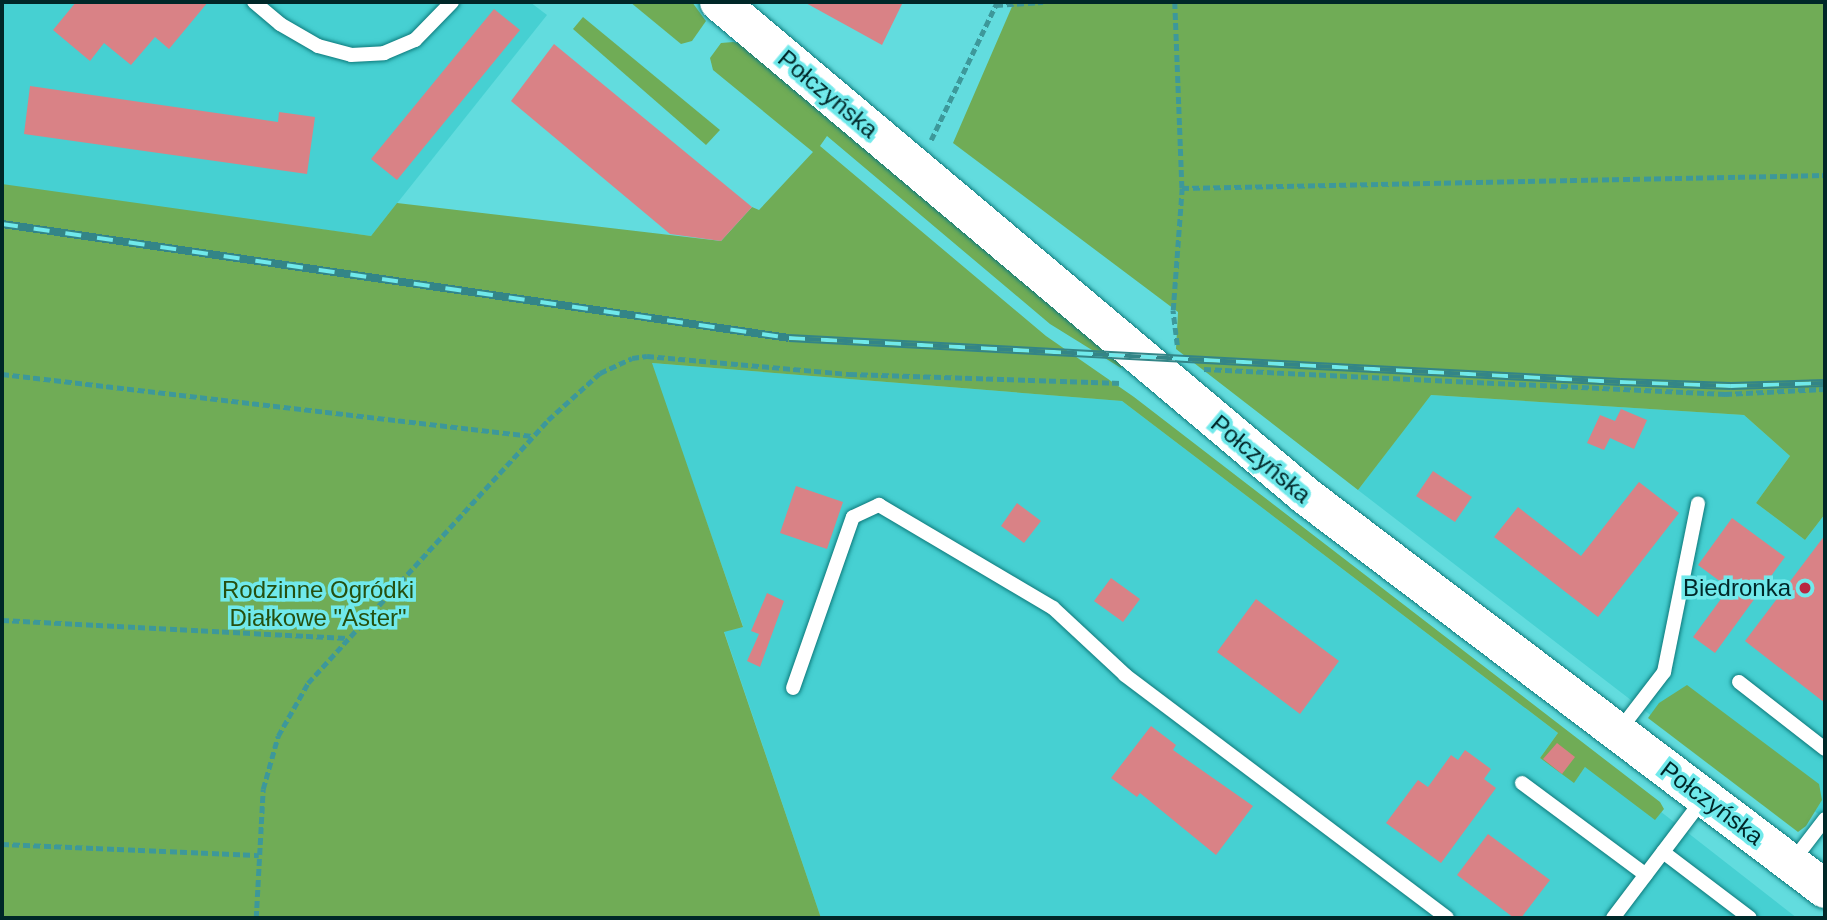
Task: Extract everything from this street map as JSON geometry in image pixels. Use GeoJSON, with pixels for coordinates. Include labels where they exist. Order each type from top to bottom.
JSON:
{"type":"FeatureCollection","features":[{"type":"Feature","properties":{"kind":"street","name":"Połczyńska"},"geometry":{"type":"LineString","coordinates":[[719,2],[1297,489],[1825,889]]}},
{"type":"Feature","properties":{"kind":"lane"},"geometry":{"type":"LineString","coordinates":[[254,2],[318,46],[351,55],[384,53],[415,40],[452,2]]}},
{"type":"Feature","properties":{"kind":"lane"},"geometry":{"type":"LineString","coordinates":[[1618,733],[1664,672],[1698,503]]}},
{"type":"Feature","properties":{"kind":"lane"},"geometry":{"type":"LineString","coordinates":[[793,688],[853,517],[879,505],[1053,608],[1125,675],[1447,918]]}},
{"type":"Feature","properties":{"kind":"lane"},"geometry":{"type":"LineString","coordinates":[[1739,682],[1825,749]]}},
{"type":"Feature","properties":{"kind":"lane"},"geometry":{"type":"LineString","coordinates":[[1522,783],[1646,875]]}},
{"type":"Feature","properties":{"kind":"lane"},"geometry":{"type":"LineString","coordinates":[[1613,918],[1704,797]]}},
{"type":"Feature","properties":{"kind":"lane"},"geometry":{"type":"LineString","coordinates":[[1791,863],[1825,818]]}},
{"type":"Feature","properties":{"kind":"lane"},"geometry":{"type":"LineString","coordinates":[[1664,852],[1750,918]]}},
{"type":"Feature","properties":{"kind":"path"},"geometry":{"type":"LineString","coordinates":[[927,149],[997,3],[1043,2]]}},
{"type":"Feature","properties":{"kind":"path"},"geometry":{"type":"LineString","coordinates":[[1175,2],[1182,188],[1173,310],[1177,348]]}},
{"type":"Feature","properties":{"kind":"path"},"geometry":{"type":"LineString","coordinates":[[1182,188],[1825,175]]}},
{"type":"Feature","properties":{"kind":"path"},"geometry":{"type":"LineString","coordinates":[[256,918],[263,789],[278,736],[308,683],[533,436],[600,373],[639,357],[850,374],[1106,386],[1130,382]]}},
{"type":"Feature","properties":{"kind":"path"},"geometry":{"type":"LineString","coordinates":[[1190,370],[1725,394],[1825,390]]}},
{"type":"Feature","properties":{"kind":"path"},"geometry":{"type":"LineString","coordinates":[[2,374],[533,436]]}},
{"type":"Feature","properties":{"kind":"path"},"geometry":{"type":"LineString","coordinates":[[2,620],[348,638]]}},
{"type":"Feature","properties":{"kind":"path"},"geometry":{"type":"LineString","coordinates":[[2,844],[260,855]]}},
{"type":"Feature","properties":{"kind":"shaded area"},"geometry":{"type":"Polygon","coordinates":[[[2,2],[530,2],[547,15],[371,236],[2,187],[2,2]]]}},
{"type":"Feature","properties":{"kind":"shaded area"},"geometry":{"type":"Polygon","coordinates":[[[651,363],[1122,401],[1558,733],[1540,758],[1574,782],[1592,758],[1797,918],[821,918],[724,631],[743,626],[651,363]]]}},
{"type":"Feature","properties":{"kind":"shaded area"},"geometry":{"type":"Polygon","coordinates":[[[1430,395],[1744,415],[1790,456],[1756,503],[1805,540],[1825,514],[1825,819],[1680,710],[1666,727],[1358,490],[1430,395]]]}},
{"type":"Feature","properties":{"kind":"green space"},"geometry":{"type":"Polygon","coordinates":[[[630,2],[692,2],[706,21],[692,41],[681,44],[630,2]]]}},
{"type":"Feature","properties":{"kind":"green space"},"geometry":{"type":"Polygon","coordinates":[[[1014,2],[1825,2],[1825,514],[1805,540],[1756,503],[1790,456],[1744,415],[1431,395],[1358,490],[1176,349],[1178,312],[953,143],[1014,2]]]}},
{"type":"Feature","properties":{"kind":"green space"},"geometry":{"type":"Polygon","coordinates":[[[583,17],[720,130],[706,145],[573,29],[583,17]]]}},
{"type":"Feature","properties":{"kind":"green space","name":"Rodzinne Ogródki Diałkowe \"Aster\""},"geometry":{"type":"Polygon","coordinates":[[[721,43],[743,44],[1123,365],[1121,368],[1050,324],[827,136],[820,146],[1046,336],[1134,397],[1660,802],[1664,809],[1655,820],[1585,767],[1574,783],[1540,758],[1558,733],[1122,401],[652,363],[743,627],[724,632],[821,918],[2,918],[2,184],[371,236],[397,203],[721,241],[752,207],[759,210],[813,152],[713,70],[710,58],[721,43]]]}},
{"type":"Feature","properties":{"kind":"green space"},"geometry":{"type":"Polygon","coordinates":[[[1687,685],[1819,784],[1822,800],[1806,826],[1798,832],[1648,718],[1659,703],[1687,685]]]}},
{"type":"Feature","properties":{"kind":"building"},"geometry":{"type":"Polygon","coordinates":[[[76,2],[208,2],[169,49],[155,37],[131,65],[104,43],[90,61],[53,30],[76,2]]]}},
{"type":"Feature","properties":{"kind":"building"},"geometry":{"type":"Polygon","coordinates":[[[804,2],[903,2],[882,45],[804,2]]]}},
{"type":"Feature","properties":{"kind":"building"},"geometry":{"type":"Polygon","coordinates":[[[494,9],[520,30],[397,180],[371,159],[494,9]]]}},
{"type":"Feature","properties":{"kind":"building"},"geometry":{"type":"Polygon","coordinates":[[[554,44],[752,207],[721,241],[670,234],[511,101],[554,44]]]}},
{"type":"Feature","properties":{"kind":"building"},"geometry":{"type":"Polygon","coordinates":[[[30,86],[278,122],[279,112],[315,117],[307,174],[24,134],[30,86]]]}},
{"type":"Feature","properties":{"kind":"building"},"geometry":{"type":"Polygon","coordinates":[[[1621,409],[1647,420],[1634,449],[1610,438],[1604,450],[1587,443],[1600,415],[1615,421],[1621,409]]]}},
{"type":"Feature","properties":{"kind":"building"},"geometry":{"type":"Polygon","coordinates":[[[1433,471],[1472,497],[1455,522],[1416,496],[1433,471]]]}},
{"type":"Feature","properties":{"kind":"building"},"geometry":{"type":"Polygon","coordinates":[[[1639,482],[1679,513],[1598,617],[1494,537],[1518,507],[1581,556],[1639,482]]]}},
{"type":"Feature","properties":{"kind":"building"},"geometry":{"type":"Polygon","coordinates":[[[796,486],[843,502],[827,549],[780,533],[796,486]]]}},
{"type":"Feature","properties":{"kind":"building"},"geometry":{"type":"Polygon","coordinates":[[[1017,503],[1041,521],[1024,543],[1001,526],[1017,503]]]}},
{"type":"Feature","properties":{"kind":"building"},"geometry":{"type":"Polygon","coordinates":[[[1732,518],[1785,557],[1715,653],[1693,637],[1729,588],[1698,565],[1732,518]]]}},
{"type":"Feature","properties":{"kind":"building","name":"Biedronka"},"geometry":{"type":"Polygon","coordinates":[[[1825,535],[1825,703],[1745,641],[1825,535]]]}},
{"type":"Feature","properties":{"kind":"building"},"geometry":{"type":"Polygon","coordinates":[[[1111,578],[1140,599],[1123,622],[1094,601],[1111,578]]]}},
{"type":"Feature","properties":{"kind":"building"},"geometry":{"type":"Polygon","coordinates":[[[767,593],[784,601],[760,667],[747,661],[759,634],[751,631],[767,593]]]}},
{"type":"Feature","properties":{"kind":"building"},"geometry":{"type":"Polygon","coordinates":[[[1256,599],[1339,661],[1300,714],[1217,652],[1256,599]]]}},
{"type":"Feature","properties":{"kind":"building"},"geometry":{"type":"Polygon","coordinates":[[[1151,726],[1176,745],[1173,750],[1253,806],[1216,855],[1140,793],[1137,797],[1111,778],[1151,726]]]}},
{"type":"Feature","properties":{"kind":"building"},"geometry":{"type":"Polygon","coordinates":[[[1557,743],[1575,757],[1562,774],[1543,759],[1557,743]]]}},
{"type":"Feature","properties":{"kind":"building"},"geometry":{"type":"Polygon","coordinates":[[[1465,750],[1491,769],[1484,779],[1496,788],[1441,863],[1386,823],[1418,780],[1428,787],[1451,755],[1458,760],[1465,750]]]}},
{"type":"Feature","properties":{"kind":"building"},"geometry":{"type":"Polygon","coordinates":[[[1488,834],[1550,880],[1521,918],[1514,918],[1457,875],[1488,834]]]}},
{"type":"Feature","properties":{"kind":"railway"},"geometry":{"type":"LineString","coordinates":[[2,224],[789,338],[1620,382],[1731,386],[1825,383]]}},
{"type":"Feature","properties":{"kind":"place","name":"Biedronka"},"geometry":{"type":"Point","coordinates":[1805,588]}}]}
